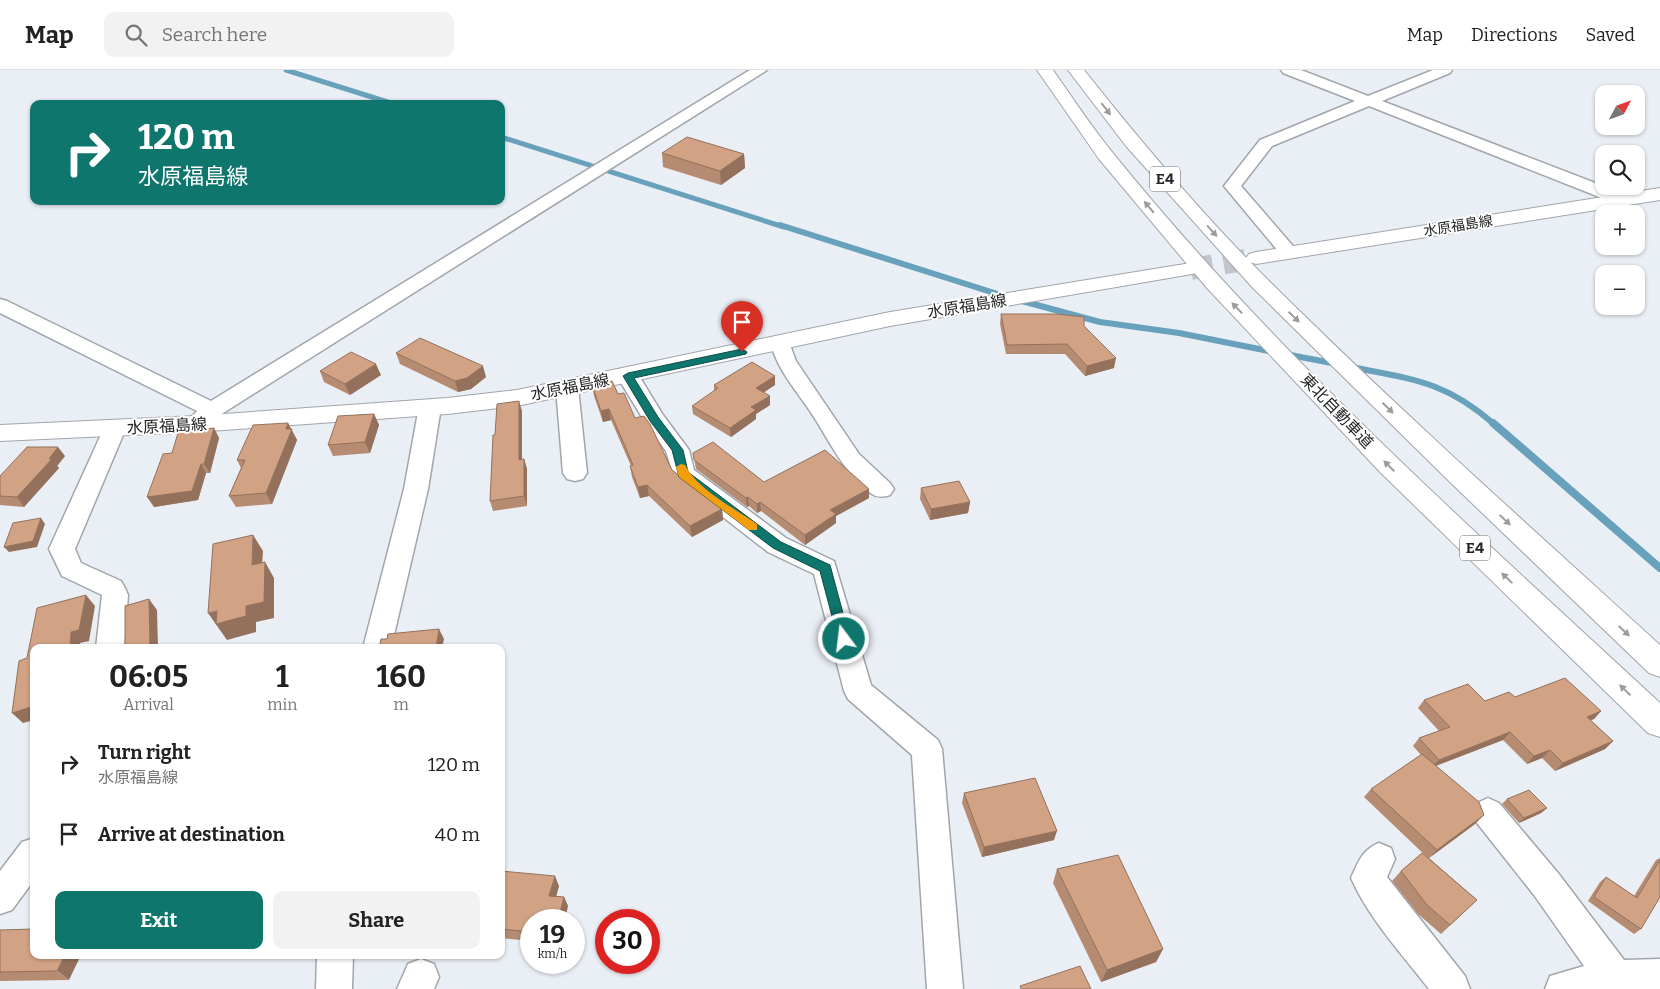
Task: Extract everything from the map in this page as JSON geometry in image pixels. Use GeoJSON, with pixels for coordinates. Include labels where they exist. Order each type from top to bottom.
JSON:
{"type":"FeatureCollection","features":[{"type":"Feature","properties":{"kind":"main road","name":"東北自動車道"},"geometry":{"type":"LineString","coordinates":[[1045,70],[1105,155],[1214,284],[1389,466],[1660,723]]}},
{"type":"Feature","properties":{"kind":"main road","name":"E4"},"geometry":{"type":"LineString","coordinates":[[1076,70],[1132,142],[1259,283],[1660,664]]}},
{"type":"Feature","properties":{"kind":"main road","name":"水原福島線"},"geometry":{"type":"LineString","coordinates":[[1256,258],[1660,194]]}},
{"type":"Feature","properties":{"kind":"main road","name":"水原福島線"},"geometry":{"type":"LineString","coordinates":[[0,433],[115,428],[204,417],[430,407],[517,398],[781,344],[890,319],[1191,269]]}},
{"type":"Feature","properties":{"kind":"street"},"geometry":{"type":"LineString","coordinates":[[0,305],[204,417],[760,70]]}},
{"type":"Feature","properties":{"kind":"street"},"geometry":{"type":"LineString","coordinates":[[1288,70],[1623,200]]}},
{"type":"Feature","properties":{"kind":"street"},"geometry":{"type":"LineString","coordinates":[[1290,253],[1232,186],[1266,143],[1445,70]]}},
{"type":"Feature","properties":{"kind":"street"},"geometry":{"type":"LineString","coordinates":[[781,344],[786,361],[851,460],[882,489]]}},
{"type":"Feature","properties":{"kind":"street"},"geometry":{"type":"LineString","coordinates":[[628,376],[654,419],[677,450],[682,474],[777,545],[825,568],[858,691],[927,749],[945,989]]}},
{"type":"Feature","properties":{"kind":"street"},"geometry":{"type":"LineString","coordinates":[[567,388],[575,472]]}},
{"type":"Feature","properties":{"kind":"street"},"geometry":{"type":"LineString","coordinates":[[378,644],[416,490],[430,407]]}},
{"type":"Feature","properties":{"kind":"street"},"geometry":{"type":"LineString","coordinates":[[110,644],[115,595],[112,588],[71,569],[62,549],[115,428]]}},
{"type":"Feature","properties":{"kind":"street"},"geometry":{"type":"LineString","coordinates":[[1488,813],[1546,884],[1615,978]]}},
{"type":"Feature","properties":{"kind":"street"},"geometry":{"type":"LineString","coordinates":[[0,898],[30,858]]}},
{"type":"Feature","properties":{"kind":"street"},"geometry":{"type":"LineString","coordinates":[[1379,859],[1368,878],[1386,907],[1452,989]]}},
{"type":"Feature","properties":{"kind":"street"},"geometry":{"type":"LineString","coordinates":[[334,989],[335,959]]}},
{"type":"Feature","properties":{"kind":"street"},"geometry":{"type":"LineString","coordinates":[[1563,989],[1602,979],[1660,977]]}},
{"type":"Feature","properties":{"kind":"building"},"geometry":{"type":"Polygon","coordinates":[[[687,137],[744,154],[720,171],[662,153],[687,137]]]}},
{"type":"Feature","properties":{"kind":"building"},"geometry":{"type":"Polygon","coordinates":[[[1001,314],[1057,314],[1084,317],[1084,326],[1116,358],[1087,366],[1067,344],[1007,345],[1001,314]]]}},
{"type":"Feature","properties":{"kind":"building"},"geometry":{"type":"Polygon","coordinates":[[[420,338],[483,366],[467,378],[455,381],[396,353],[420,338]]]}},
{"type":"Feature","properties":{"kind":"building"},"geometry":{"type":"Polygon","coordinates":[[[351,352],[376,364],[345,384],[320,371],[351,352]]]}},
{"type":"Feature","properties":{"kind":"building"},"geometry":{"type":"Polygon","coordinates":[[[752,362],[775,376],[756,388],[770,396],[751,407],[756,410],[730,428],[692,406],[718,388],[714,385],[752,362]]]}},
{"type":"Feature","properties":{"kind":"building"},"geometry":{"type":"Polygon","coordinates":[[[612,381],[618,394],[624,393],[635,418],[644,416],[650,424],[672,470],[722,509],[690,526],[647,485],[638,487],[630,466],[633,465],[609,409],[601,411],[592,385],[612,381]]]}},
{"type":"Feature","properties":{"kind":"building"},"geometry":{"type":"Polygon","coordinates":[[[519,401],[519,460],[524,459],[524,496],[490,501],[493,435],[495,435],[497,404],[519,401]]]}},
{"type":"Feature","properties":{"kind":"building"},"geometry":{"type":"Polygon","coordinates":[[[374,414],[365,442],[328,445],[338,416],[374,414]]]}},
{"type":"Feature","properties":{"kind":"building"},"geometry":{"type":"Polygon","coordinates":[[[288,423],[286,429],[292,429],[266,493],[229,496],[245,460],[237,460],[253,425],[288,423]]]}},
{"type":"Feature","properties":{"kind":"building"},"geometry":{"type":"Polygon","coordinates":[[[214,428],[204,464],[201,464],[192,491],[147,497],[163,454],[172,453],[178,433],[214,428]]]}},
{"type":"Feature","properties":{"kind":"building"},"geometry":{"type":"Polygon","coordinates":[[[713,442],[764,482],[825,450],[869,489],[830,510],[836,514],[805,535],[760,502],[757,504],[748,497],[746,498],[694,460],[693,453],[713,442]]]}},
{"type":"Feature","properties":{"kind":"building"},"geometry":{"type":"Polygon","coordinates":[[[27,447],[58,447],[49,459],[52,459],[17,497],[0,496],[0,476],[27,447]]]}},
{"type":"Feature","properties":{"kind":"building"},"geometry":{"type":"Polygon","coordinates":[[[959,481],[970,502],[931,509],[921,488],[959,481]]]}},
{"type":"Feature","properties":{"kind":"building"},"geometry":{"type":"Polygon","coordinates":[[[41,518],[33,541],[4,547],[13,523],[41,518]]]}},
{"type":"Feature","properties":{"kind":"building"},"geometry":{"type":"Polygon","coordinates":[[[253,535],[252,565],[265,562],[264,602],[246,606],[246,616],[216,624],[217,611],[208,613],[213,544],[253,535]]]}},
{"type":"Feature","properties":{"kind":"building"},"geometry":{"type":"Polygon","coordinates":[[[86,595],[79,630],[71,632],[70,644],[30,644],[30,707],[12,713],[19,661],[27,658],[37,608],[86,595]]]}},
{"type":"Feature","properties":{"kind":"building"},"geometry":{"type":"Polygon","coordinates":[[[149,599],[150,644],[125,644],[125,606],[149,599]]]}},
{"type":"Feature","properties":{"kind":"building"},"geometry":{"type":"Polygon","coordinates":[[[439,629],[437,644],[380,644],[381,639],[387,639],[388,634],[439,629]]]}},
{"type":"Feature","properties":{"kind":"building"},"geometry":{"type":"Polygon","coordinates":[[[1565,678],[1601,711],[1587,717],[1613,741],[1563,763],[1550,750],[1534,756],[1510,732],[1439,760],[1419,738],[1450,727],[1424,700],[1468,684],[1485,701],[1509,692],[1515,697],[1565,678]]]}},
{"type":"Feature","properties":{"kind":"building"},"geometry":{"type":"Polygon","coordinates":[[[1422,754],[1479,802],[1484,815],[1437,850],[1371,789],[1422,754]]]}},
{"type":"Feature","properties":{"kind":"building"},"geometry":{"type":"Polygon","coordinates":[[[1035,778],[1057,831],[984,847],[964,793],[1035,778]]]}},
{"type":"Feature","properties":{"kind":"building"},"geometry":{"type":"Polygon","coordinates":[[[1529,790],[1547,808],[1524,818],[1507,799],[1529,790]]]}},
{"type":"Feature","properties":{"kind":"building"},"geometry":{"type":"Polygon","coordinates":[[[1422,853],[1477,900],[1450,925],[1427,905],[1401,871],[1422,853]]]}},
{"type":"Feature","properties":{"kind":"building"},"geometry":{"type":"Polygon","coordinates":[[[1118,855],[1163,949],[1107,970],[1057,869],[1118,855]]]}},
{"type":"Feature","properties":{"kind":"building"},"geometry":{"type":"Polygon","coordinates":[[[1660,860],[1660,897],[1641,929],[1594,897],[1606,877],[1637,898],[1660,860]]]}},
{"type":"Feature","properties":{"kind":"building"},"geometry":{"type":"Polygon","coordinates":[[[505,871],[555,876],[549,896],[564,897],[561,909],[520,909],[520,931],[505,929],[505,871]]]}},
{"type":"Feature","properties":{"kind":"building"},"geometry":{"type":"Polygon","coordinates":[[[30,929],[30,959],[63,959],[57,971],[0,972],[0,930],[30,929]]]}},
{"type":"Feature","properties":{"kind":"building"},"geometry":{"type":"Polygon","coordinates":[[[1080,966],[1091,989],[1021,989],[1020,986],[1080,966]]]}},
{"type":"Feature","properties":{"kind":"waterway"},"geometry":{"type":"LineString","coordinates":[[286,70],[381,100]]}},
{"type":"Feature","properties":{"kind":"waterway"},"geometry":{"type":"LineString","coordinates":[[505,138],[784,227]]}},
{"type":"Feature","properties":{"kind":"waterway"},"geometry":{"type":"LineString","coordinates":[[780,225],[1007,297]]}},
{"type":"Feature","properties":{"kind":"waterway"},"geometry":{"type":"LineString","coordinates":[[1018,300],[1100,322],[1179,333],[1274,352]]}},
{"type":"Feature","properties":{"kind":"waterway"},"geometry":{"type":"LineString","coordinates":[[1285,354],[1337,364]]}},
{"type":"Feature","properties":{"kind":"waterway"},"geometry":{"type":"LineString","coordinates":[[1351,367],[1410,379],[1443,390],[1460,399],[1494,424]]}},
{"type":"Feature","properties":{"kind":"waterway"},"geometry":{"type":"LineString","coordinates":[[1493,423],[1660,568]]}},
{"type":"Feature","properties":{"kind":"tunnel"},"geometry":{"type":"LineString","coordinates":[[1191,269],[1256,258]]}},
{"type":"Feature","properties":{"kind":"slow traffic"},"geometry":{"type":"LineString","coordinates":[[681,467],[682,474],[701,490],[753,527]]}},
{"type":"Feature","properties":{"kind":"route"},"geometry":{"type":"LineString","coordinates":[[742,352],[628,376],[654,419],[677,450],[682,474],[777,545],[825,568],[844,639]]}}]}
